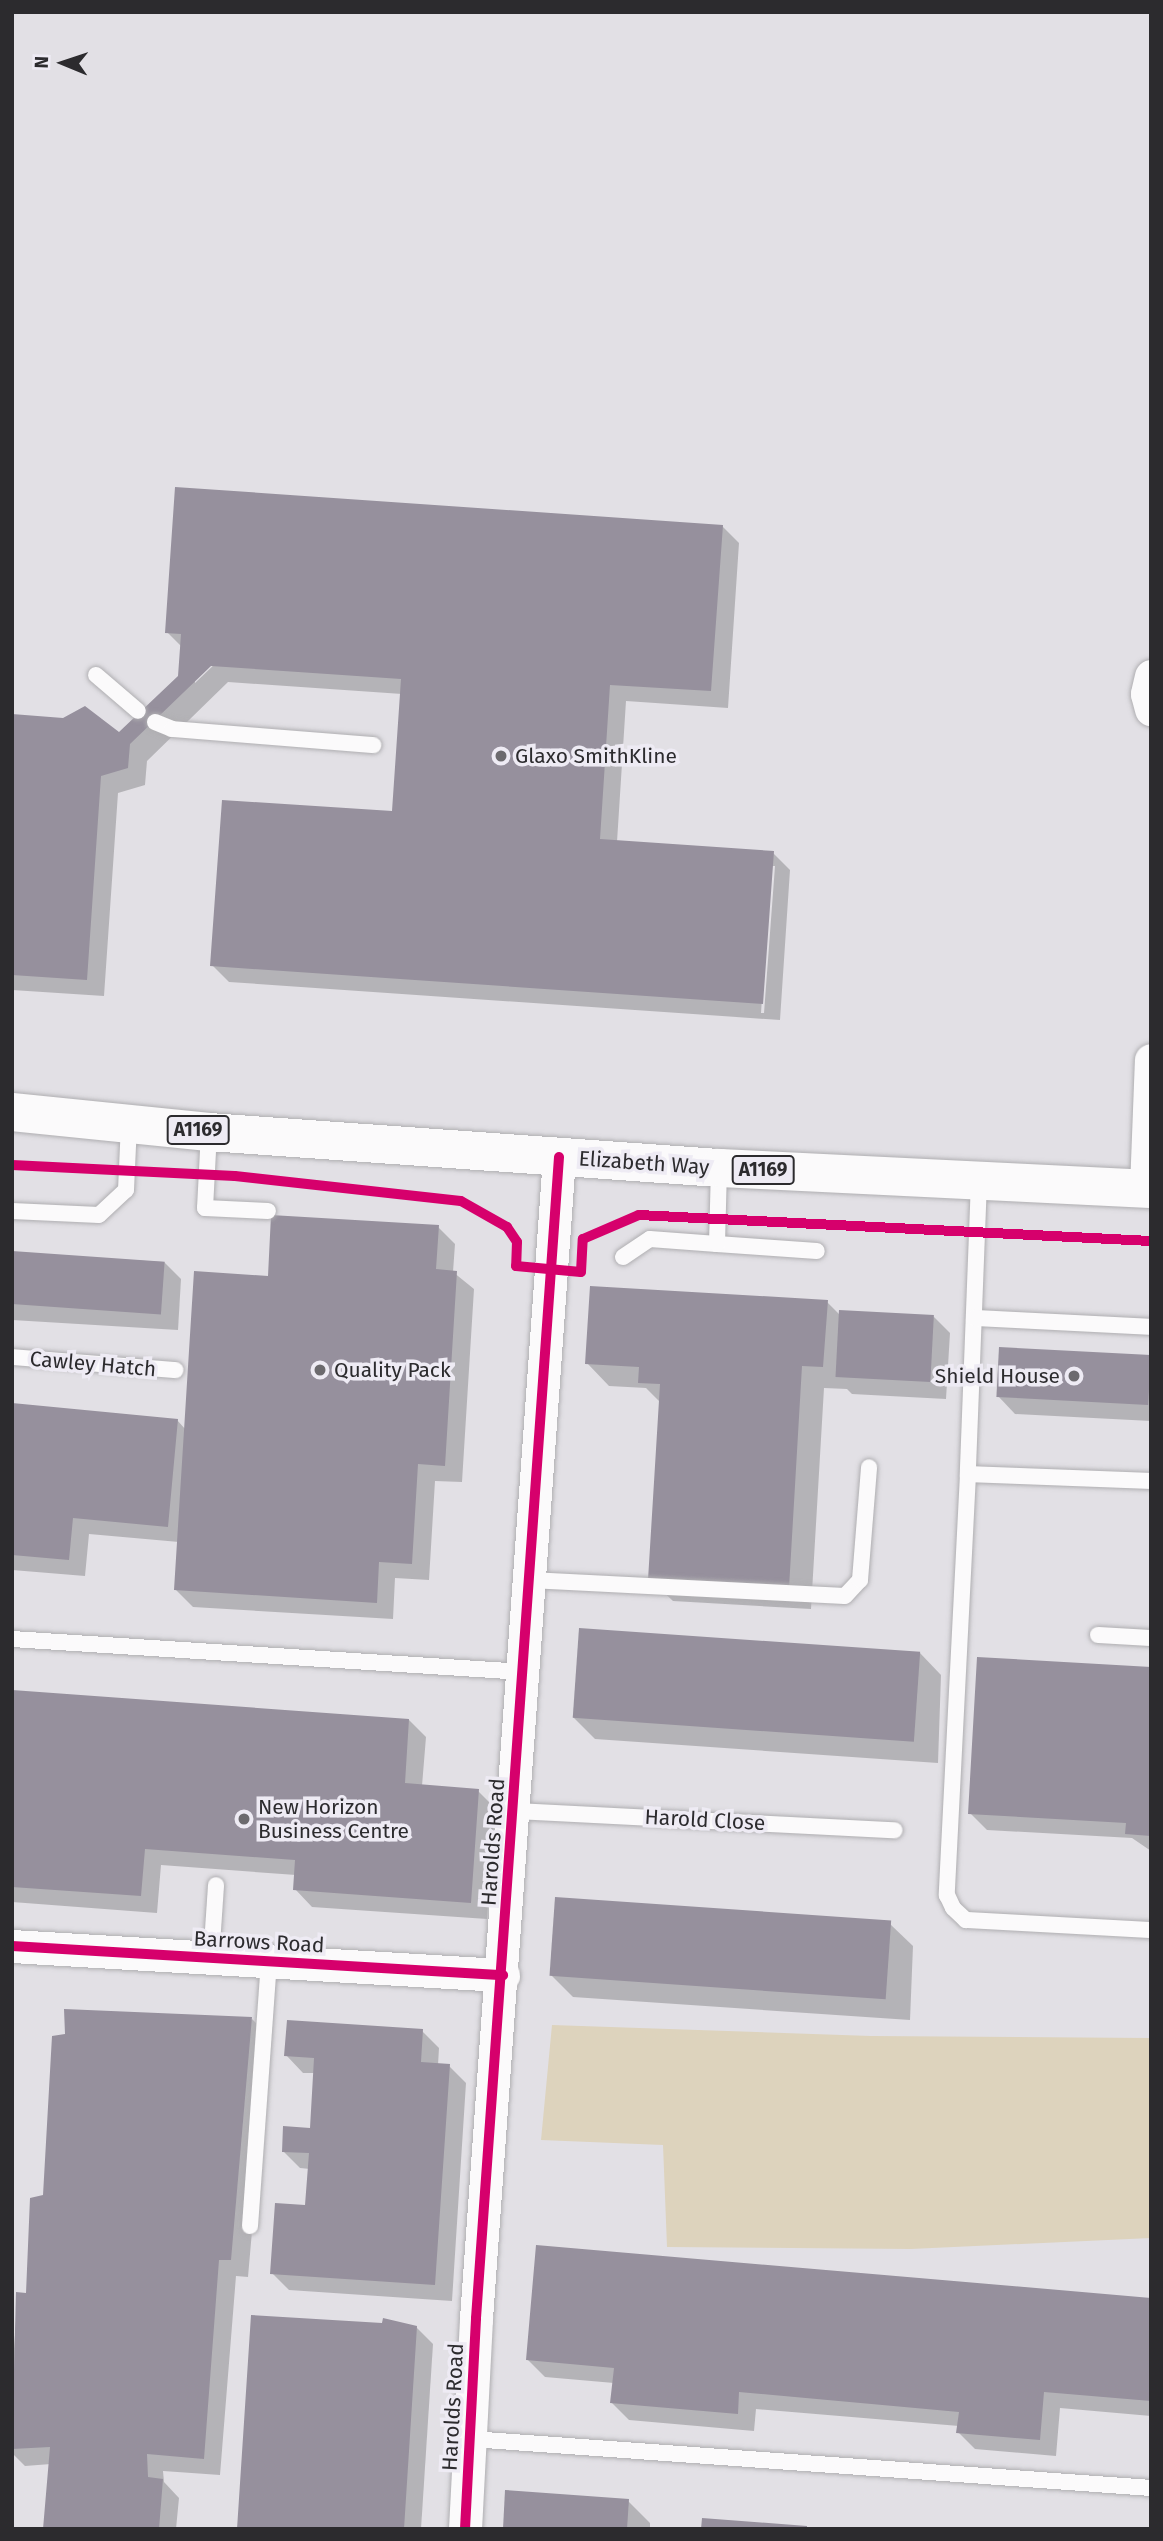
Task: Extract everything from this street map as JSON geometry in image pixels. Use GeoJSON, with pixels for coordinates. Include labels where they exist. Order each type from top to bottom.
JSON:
{"type":"FeatureCollection","features":[{"type":"Feature","properties":{"kind":"main road","name":"Elizabeth Way"},"geometry":{"type":"LineString","coordinates":[[12,1112],[209,1132],[719,1168],[1149,1188]]}},
{"type":"Feature","properties":{"kind":"street"},"geometry":{"type":"LineString","coordinates":[[1151,676],[1147,694],[1151,709]]}},
{"type":"Feature","properties":{"kind":"street"},"geometry":{"type":"LineString","coordinates":[[1149,1188],[1151,1060]]}},
{"type":"Feature","properties":{"kind":"street","name":"Harolds Road"},"geometry":{"type":"LineString","coordinates":[[465,2529],[559,1157]]}},
{"type":"Feature","properties":{"kind":"street","name":"Barrows Road"},"geometry":{"type":"LineString","coordinates":[[12,1947],[503,1975]]}},
{"type":"Feature","properties":{"kind":"lane"},"geometry":{"type":"LineString","coordinates":[[96,675],[138,711]]}},
{"type":"Feature","properties":{"kind":"lane"},"geometry":{"type":"LineString","coordinates":[[155,722],[172,729],[373,745]]}},
{"type":"Feature","properties":{"kind":"lane"},"geometry":{"type":"LineString","coordinates":[[12,1211],[99,1215],[126,1190],[130,1124]]}},
{"type":"Feature","properties":{"kind":"lane"},"geometry":{"type":"LineString","coordinates":[[209,1132],[205,1208],[268,1211]]}},
{"type":"Feature","properties":{"kind":"lane"},"geometry":{"type":"LineString","coordinates":[[717,1244],[719,1168]]}},
{"type":"Feature","properties":{"kind":"lane"},"geometry":{"type":"LineString","coordinates":[[979,1179],[950,1902],[966,1920],[1151,1930]]}},
{"type":"Feature","properties":{"kind":"lane"},"geometry":{"type":"LineString","coordinates":[[623,1257],[650,1240],[817,1251]]}},
{"type":"Feature","properties":{"kind":"lane"},"geometry":{"type":"LineString","coordinates":[[974,1318],[1151,1327]]}},
{"type":"Feature","properties":{"kind":"lane","name":"Cawley Hatch"},"geometry":{"type":"LineString","coordinates":[[12,1357],[175,1370]]}},
{"type":"Feature","properties":{"kind":"lane"},"geometry":{"type":"LineString","coordinates":[[530,1580],[845,1596],[859,1580],[869,1467]]}},
{"type":"Feature","properties":{"kind":"lane"},"geometry":{"type":"LineString","coordinates":[[968,1474],[1151,1481]]}},
{"type":"Feature","properties":{"kind":"lane"},"geometry":{"type":"LineString","coordinates":[[1098,1635],[1151,1638]]}},
{"type":"Feature","properties":{"kind":"lane"},"geometry":{"type":"LineString","coordinates":[[12,1639],[523,1672]]}},
{"type":"Feature","properties":{"kind":"lane","name":"Harold Close"},"geometry":{"type":"LineString","coordinates":[[514,1811],[895,1830]]}},
{"type":"Feature","properties":{"kind":"lane"},"geometry":{"type":"LineString","coordinates":[[211,1959],[216,1885]]}},
{"type":"Feature","properties":{"kind":"lane"},"geometry":{"type":"LineString","coordinates":[[250,2226],[269,1962]]}},
{"type":"Feature","properties":{"kind":"lane"},"geometry":{"type":"LineString","coordinates":[[471,2439],[1151,2488]]}},
{"type":"Feature","properties":{"kind":"shaded area"},"geometry":{"type":"Polygon","coordinates":[[[552,2025],[871,2036],[1151,2038],[1151,2238],[911,2249],[667,2247],[663,2145],[541,2140],[552,2025]]]}},
{"type":"Feature","properties":{"kind":"building","name":"Glaxo SmithKline"},"geometry":{"type":"Polygon","coordinates":[[[175,487],[723,525],[711,691],[610,685],[600,839],[774,851],[763,1004],[210,966],[222,800],[392,811],[401,679],[211,666],[130,744],[128,768],[101,776],[87,980],[12,975],[12,714],[63,718],[85,706],[119,732],[178,676],[181,634],[165,633],[175,487]]]}},
{"type":"Feature","properties":{"kind":"building","name":"Quality Pack"},"geometry":{"type":"Polygon","coordinates":[[[271,1215],[439,1225],[436,1269],[457,1271],[445,1466],[418,1464],[412,1564],[379,1562],[377,1603],[174,1590],[194,1271],[268,1276],[271,1215]]]}},
{"type":"Feature","properties":{"kind":"building"},"geometry":{"type":"Polygon","coordinates":[[[12,1251],[165,1262],[161,1315],[12,1304],[12,1251]]]}},
{"type":"Feature","properties":{"kind":"building"},"geometry":{"type":"Polygon","coordinates":[[[590,1286],[828,1300],[823,1367],[802,1366],[789,1588],[648,1580],[660,1384],[638,1383],[639,1367],[585,1364],[590,1286]]]}},
{"type":"Feature","properties":{"kind":"building"},"geometry":{"type":"Polygon","coordinates":[[[839,1310],[934,1315],[930,1382],[835,1377],[839,1310]]]}},
{"type":"Feature","properties":{"kind":"building","name":"Shield House"},"geometry":{"type":"Polygon","coordinates":[[[999,1347],[1151,1355],[1148,1405],[996,1397],[999,1347]]]}},
{"type":"Feature","properties":{"kind":"building"},"geometry":{"type":"Polygon","coordinates":[[[12,1403],[178,1419],[168,1527],[73,1518],[69,1560],[12,1555],[12,1403]]]}},
{"type":"Feature","properties":{"kind":"building"},"geometry":{"type":"Polygon","coordinates":[[[579,1628],[920,1652],[914,1742],[573,1718],[579,1628]]]}},
{"type":"Feature","properties":{"kind":"building"},"geometry":{"type":"Polygon","coordinates":[[[977,1657],[1151,1667],[1151,1836],[1125,1834],[1126,1823],[968,1814],[977,1657]]]}},
{"type":"Feature","properties":{"kind":"building","name":"New Horizon Business Centre"},"geometry":{"type":"Polygon","coordinates":[[[12,1690],[409,1719],[405,1783],[479,1789],[471,1903],[293,1890],[295,1860],[145,1849],[141,1896],[12,1887],[12,1690]]]}},
{"type":"Feature","properties":{"kind":"building"},"geometry":{"type":"Polygon","coordinates":[[[555,1897],[891,1921],[886,1999],[549,1976],[555,1897]]]}},
{"type":"Feature","properties":{"kind":"building"},"geometry":{"type":"Polygon","coordinates":[[[64,2009],[252,2017],[231,2260],[219,2260],[204,2459],[147,2454],[148,2477],[163,2479],[159,2529],[43,2529],[50,2447],[12,2449],[16,2292],[26,2293],[30,2198],[43,2195],[52,2036],[65,2034],[64,2009]]]}},
{"type":"Feature","properties":{"kind":"building"},"geometry":{"type":"Polygon","coordinates":[[[287,2020],[423,2029],[421,2062],[450,2064],[435,2285],[270,2274],[275,2203],[305,2205],[309,2153],[282,2152],[283,2126],[310,2128],[314,2058],[284,2056],[287,2020]]]}},
{"type":"Feature","properties":{"kind":"building"},"geometry":{"type":"Polygon","coordinates":[[[536,2245],[1151,2298],[1151,2401],[1044,2392],[1040,2440],[956,2433],[959,2412],[739,2392],[738,2414],[610,2403],[614,2368],[526,2360],[536,2245]]]}},
{"type":"Feature","properties":{"kind":"building"},"geometry":{"type":"Polygon","coordinates":[[[251,2315],[382,2323],[383,2318],[417,2326],[404,2529],[237,2529],[251,2315]]]}},
{"type":"Feature","properties":{"kind":"building"},"geometry":{"type":"Polygon","coordinates":[[[505,2490],[629,2499],[627,2529],[503,2529],[505,2490]]]}},
{"type":"Feature","properties":{"kind":"building"},"geometry":{"type":"Polygon","coordinates":[[[702,2518],[807,2526],[807,2529],[701,2529],[702,2518]]]}},
{"type":"Feature","properties":{"kind":"cycle path"},"geometry":{"type":"LineString","coordinates":[[465,2529],[476,2318],[559,1157]]}},
{"type":"Feature","properties":{"kind":"cycle path"},"geometry":{"type":"LineString","coordinates":[[12,1165],[235,1176],[461,1201],[507,1227],[517,1242],[516,1266],[581,1272],[583,1239],[639,1215],[1151,1241]]}},
{"type":"Feature","properties":{"kind":"cycle path"},"geometry":{"type":"LineString","coordinates":[[12,1946],[503,1975]]}},
{"type":"Feature","properties":{"kind":"place","name":"Glaxo SmithKline"},"geometry":{"type":"Point","coordinates":[501,756]}},
{"type":"Feature","properties":{"kind":"place","name":"Quality Pack"},"geometry":{"type":"Point","coordinates":[320,1370]}},
{"type":"Feature","properties":{"kind":"place","name":"Shield House"},"geometry":{"type":"Point","coordinates":[1074,1376]}},
{"type":"Feature","properties":{"kind":"place","name":"New Horizon Business Centre"},"geometry":{"type":"Point","coordinates":[244,1819]}}]}
